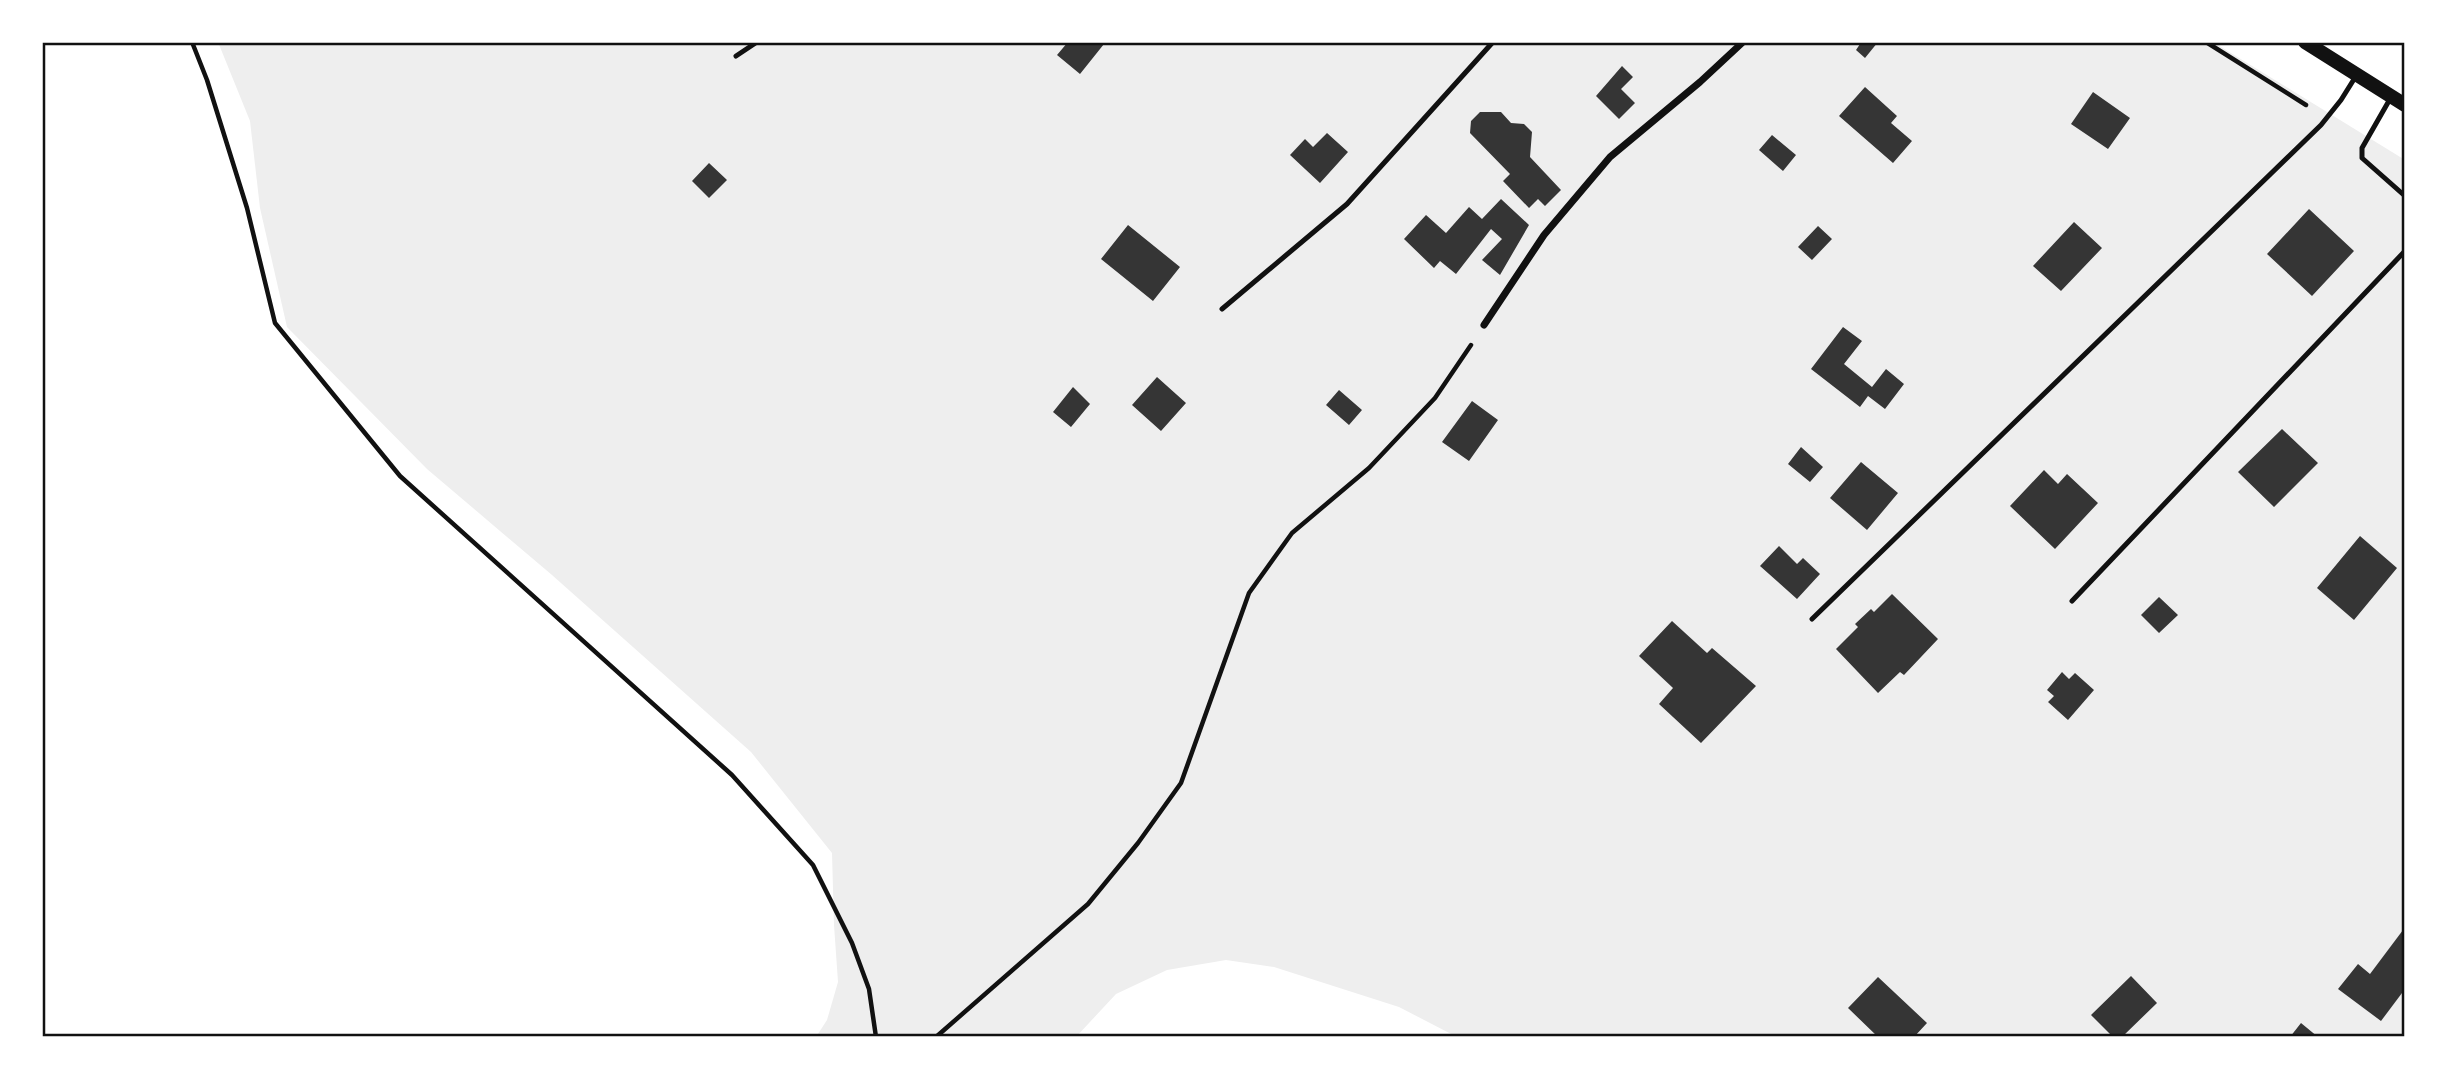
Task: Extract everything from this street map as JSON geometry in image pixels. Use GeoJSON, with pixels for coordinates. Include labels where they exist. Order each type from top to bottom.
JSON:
{"type":"FeatureCollection","features":[{"type":"Feature","properties":{"kind":"main road"},"geometry":{"type":"LineString","coordinates":[[2305,42],[2399,101]]}},
{"type":"Feature","properties":{"kind":"street"},"geometry":{"type":"LineString","coordinates":[[1484,325],[1544,234],[1610,157],[1700,82],[1743,42]]}},
{"type":"Feature","properties":{"kind":"lane"},"geometry":{"type":"LineString","coordinates":[[736,56],[757,42]]}},
{"type":"Feature","properties":{"kind":"lane"},"geometry":{"type":"LineString","coordinates":[[1222,309],[1347,204],[1493,42]]}},
{"type":"Feature","properties":{"kind":"lane"},"geometry":{"type":"LineString","coordinates":[[1812,619],[2321,125],[2357,75]]}},
{"type":"Feature","properties":{"kind":"lane"},"geometry":{"type":"LineString","coordinates":[[2399,101],[2362,148],[2362,158],[2405,197]]}},
{"type":"Feature","properties":{"kind":"lane"},"geometry":{"type":"LineString","coordinates":[[2072,601],[2405,251]]}},
{"type":"Feature","properties":{"kind":"path"},"geometry":{"type":"LineString","coordinates":[[192,42],[207,80],[247,208],[275,323],[400,476],[732,775],[813,865],[852,943],[869,989],[876,1037]]}},
{"type":"Feature","properties":{"kind":"path"},"geometry":{"type":"LineString","coordinates":[[936,1037],[1088,904],[1138,843],[1181,783],[1249,593],[1292,533],[1369,468],[1435,398],[1484,325]]}},
{"type":"Feature","properties":{"kind":"shaded area"},"geometry":{"type":"Polygon","coordinates":[[[218,42],[2213,42],[2405,160],[2405,1037],[1457,1037],[1399,1007],[1274,967],[1226,960],[1167,970],[1116,994],[1076,1037],[816,1037],[827,1020],[838,982],[832,853],[751,752],[552,575],[427,469],[287,327],[260,208],[250,121],[218,42]]]}},
{"type":"Feature","properties":{"kind":"building"},"geometry":{"type":"Polygon","coordinates":[[[1068,42],[1104,44],[1080,74],[1057,55],[1068,42]]]}},
{"type":"Feature","properties":{"kind":"building"},"geometry":{"type":"Polygon","coordinates":[[[1858,42],[1878,42],[1865,58],[1856,50],[1860,44],[1858,42]]]}},
{"type":"Feature","properties":{"kind":"building"},"geometry":{"type":"Polygon","coordinates":[[[1622,66],[1633,77],[1621,89],[1635,103],[1619,119],[1596,96],[1622,66]]]}},
{"type":"Feature","properties":{"kind":"building"},"geometry":{"type":"Polygon","coordinates":[[[1865,87],[1897,116],[1891,123],[1912,141],[1893,163],[1839,116],[1865,87]]]}},
{"type":"Feature","properties":{"kind":"building"},"geometry":{"type":"Polygon","coordinates":[[[2093,92],[2130,118],[2108,149],[2071,124],[2093,92]]]}},
{"type":"Feature","properties":{"kind":"building"},"geometry":{"type":"Polygon","coordinates":[[[1480,112],[1501,112],[1511,123],[1524,124],[1532,132],[1530,157],[1561,190],[1545,206],[1538,199],[1529,208],[1503,181],[1510,174],[1470,133],[1471,121],[1480,112]]]}},
{"type":"Feature","properties":{"kind":"building"},"geometry":{"type":"Polygon","coordinates":[[[1327,133],[1348,152],[1320,183],[1290,155],[1305,139],[1313,147],[1327,133]]]}},
{"type":"Feature","properties":{"kind":"building"},"geometry":{"type":"Polygon","coordinates":[[[1772,135],[1796,155],[1783,171],[1759,150],[1772,135]]]}},
{"type":"Feature","properties":{"kind":"building"},"geometry":{"type":"Polygon","coordinates":[[[709,163],[727,180],[709,198],[692,181],[709,163]]]}},
{"type":"Feature","properties":{"kind":"building"},"geometry":{"type":"Polygon","coordinates":[[[1501,199],[1529,225],[1500,275],[1482,260],[1502,239],[1491,229],[1456,274],[1440,261],[1434,268],[1404,239],[1426,215],[1446,233],[1469,207],[1482,219],[1501,199]]]}},
{"type":"Feature","properties":{"kind":"building"},"geometry":{"type":"Polygon","coordinates":[[[2309,209],[2354,251],[2312,296],[2267,254],[2309,209]]]}},
{"type":"Feature","properties":{"kind":"building"},"geometry":{"type":"Polygon","coordinates":[[[2074,222],[2102,248],[2061,291],[2033,266],[2074,222]]]}},
{"type":"Feature","properties":{"kind":"building"},"geometry":{"type":"Polygon","coordinates":[[[1128,225],[1180,267],[1153,301],[1101,259],[1128,225]]]}},
{"type":"Feature","properties":{"kind":"building"},"geometry":{"type":"Polygon","coordinates":[[[1818,226],[1832,239],[1812,260],[1798,247],[1818,226]]]}},
{"type":"Feature","properties":{"kind":"building"},"geometry":{"type":"Polygon","coordinates":[[[1843,327],[1862,341],[1844,364],[1872,387],[1886,369],[1904,384],[1885,409],[1868,396],[1860,407],[1811,369],[1843,327]]]}},
{"type":"Feature","properties":{"kind":"building"},"geometry":{"type":"Polygon","coordinates":[[[1157,377],[1186,403],[1161,431],[1132,405],[1157,377]]]}},
{"type":"Feature","properties":{"kind":"building"},"geometry":{"type":"Polygon","coordinates":[[[1073,387],[1090,404],[1071,427],[1053,412],[1073,387]]]}},
{"type":"Feature","properties":{"kind":"building"},"geometry":{"type":"Polygon","coordinates":[[[1339,390],[1362,410],[1349,425],[1326,405],[1339,390]]]}},
{"type":"Feature","properties":{"kind":"building"},"geometry":{"type":"Polygon","coordinates":[[[1472,401],[1498,420],[1469,461],[1442,442],[1472,401]]]}},
{"type":"Feature","properties":{"kind":"building"},"geometry":{"type":"Polygon","coordinates":[[[2282,429],[2318,463],[2274,507],[2238,472],[2282,429]]]}},
{"type":"Feature","properties":{"kind":"building"},"geometry":{"type":"Polygon","coordinates":[[[1801,447],[1823,467],[1810,482],[1788,464],[1801,447]]]}},
{"type":"Feature","properties":{"kind":"building"},"geometry":{"type":"Polygon","coordinates":[[[1861,462],[1898,493],[1867,530],[1830,498],[1861,462]]]}},
{"type":"Feature","properties":{"kind":"building"},"geometry":{"type":"Polygon","coordinates":[[[2044,470],[2058,484],[2067,474],[2098,503],[2055,549],[2010,506],[2044,470]]]}},
{"type":"Feature","properties":{"kind":"building"},"geometry":{"type":"Polygon","coordinates":[[[2360,536],[2397,568],[2354,620],[2317,588],[2360,536]]]}},
{"type":"Feature","properties":{"kind":"building"},"geometry":{"type":"Polygon","coordinates":[[[1779,546],[1797,564],[1803,558],[1820,574],[1797,599],[1760,566],[1779,546]]]}},
{"type":"Feature","properties":{"kind":"building"},"geometry":{"type":"Polygon","coordinates":[[[1892,594],[1938,639],[1904,675],[1900,672],[1878,693],[1836,649],[1858,627],[1855,624],[1871,609],[1874,612],[1892,594]]]}},
{"type":"Feature","properties":{"kind":"building"},"geometry":{"type":"Polygon","coordinates":[[[2159,597],[2178,615],[2159,633],[2141,615],[2159,597]]]}},
{"type":"Feature","properties":{"kind":"building"},"geometry":{"type":"Polygon","coordinates":[[[1672,621],[1707,653],[1712,648],[1756,686],[1701,743],[1659,704],[1673,688],[1639,656],[1672,621]]]}},
{"type":"Feature","properties":{"kind":"building"},"geometry":{"type":"Polygon","coordinates":[[[2062,672],[2069,679],[2075,673],[2094,690],[2068,720],[2048,702],[2054,696],[2047,690],[2062,672]]]}},
{"type":"Feature","properties":{"kind":"building"},"geometry":{"type":"Polygon","coordinates":[[[2403,930],[2405,989],[2381,1021],[2338,989],[2358,964],[2370,974],[2403,930]]]}},
{"type":"Feature","properties":{"kind":"building"},"geometry":{"type":"Polygon","coordinates":[[[2131,976],[2157,1003],[2122,1037],[2113,1037],[2091,1015],[2131,976]]]}},
{"type":"Feature","properties":{"kind":"building"},"geometry":{"type":"Polygon","coordinates":[[[1878,977],[1927,1023],[1914,1037],[1878,1037],[1848,1008],[1878,977]]]}},
{"type":"Feature","properties":{"kind":"building"},"geometry":{"type":"Polygon","coordinates":[[[2301,1023],[2318,1037],[2290,1037],[2301,1023]]]}}]}
